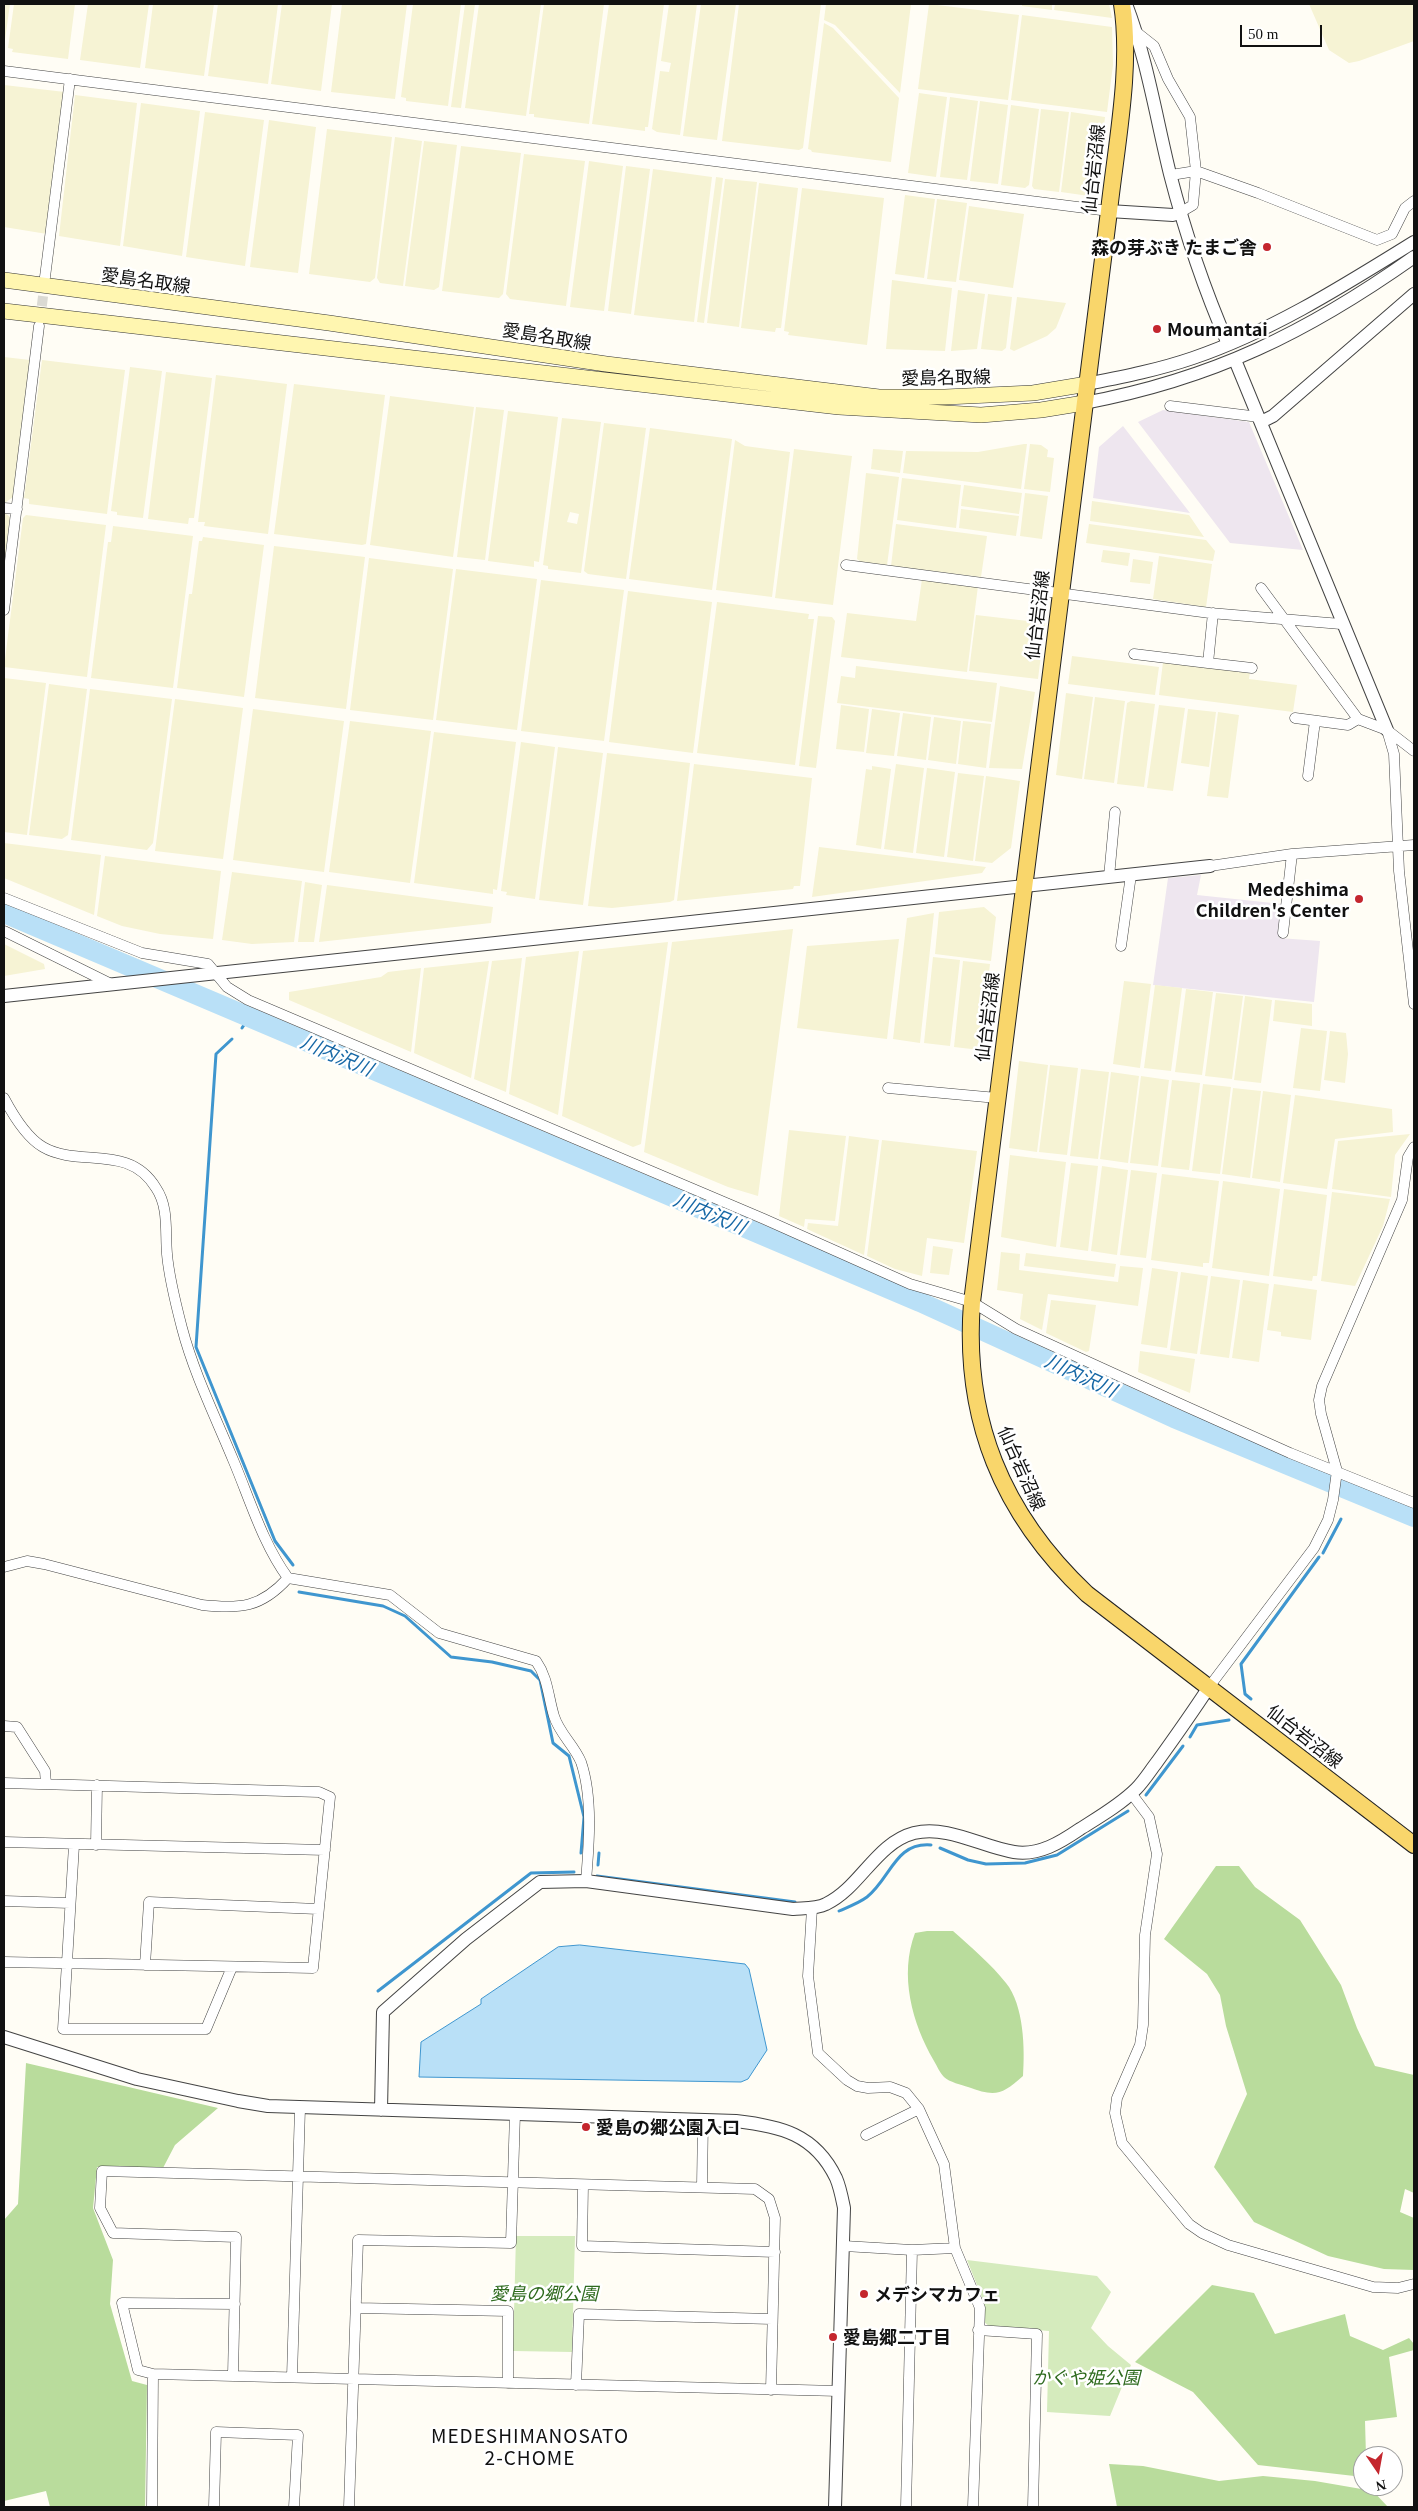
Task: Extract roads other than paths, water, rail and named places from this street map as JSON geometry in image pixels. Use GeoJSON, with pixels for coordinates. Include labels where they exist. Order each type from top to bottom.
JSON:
{"type":"FeatureCollection","features":[{"type":"Feature","properties":{"kind":"main road","name":"仙台岩沼線"},"geometry":{"type":"LineString","coordinates":[[1122,4],[1131,29],[1125,55],[1109,211],[972,1307],[971,1339],[975,1395],[988,1447],[1010,1497],[1034,1537],[1064,1572],[1087,1594],[1414,1845]]}},
{"type":"Feature","properties":{"kind":"main road","name":"愛島名取線"},"geometry":{"type":"LineString","coordinates":[[4,280],[329,323],[606,364],[879,396],[945,398],[1033,393],[1086,384]]}},
{"type":"Feature","properties":{"kind":"main road","name":"愛島名取線"},"geometry":{"type":"LineString","coordinates":[[4,311],[839,408],[981,415],[1042,410],[1084,404]]}},
{"type":"Feature","properties":{"kind":"street"},"geometry":{"type":"LineString","coordinates":[[1126,4],[1131,29],[1181,212],[1204,285],[1228,344]]}},
{"type":"Feature","properties":{"kind":"street"},"geometry":{"type":"LineString","coordinates":[[4,71],[1109,211],[1173,215],[1194,205],[1196,171],[1190,117],[1168,79],[1154,46],[1131,29]]}},
{"type":"Feature","properties":{"kind":"street"},"geometry":{"type":"LineString","coordinates":[[45,277],[70,79]]}},
{"type":"Feature","properties":{"kind":"street"},"geometry":{"type":"LineString","coordinates":[[1171,174],[1196,171],[1258,193],[1377,240],[1392,234],[1405,208],[1414,201]]}},
{"type":"Feature","properties":{"kind":"street"},"geometry":{"type":"LineString","coordinates":[[1086,384],[1164,367],[1228,344],[1268,327],[1333,292],[1414,242]]}},
{"type":"Feature","properties":{"kind":"street"},"geometry":{"type":"LineString","coordinates":[[1084,404],[1164,384],[1235,360],[1330,313],[1414,257]]}},
{"type":"Feature","properties":{"kind":"street"},"geometry":{"type":"LineString","coordinates":[[1170,406],[1260,420],[1273,416],[1414,294]]}},
{"type":"Feature","properties":{"kind":"street"},"geometry":{"type":"LineString","coordinates":[[4,610],[39,326]]}},
{"type":"Feature","properties":{"kind":"street"},"geometry":{"type":"LineString","coordinates":[[1235,360],[1341,624],[1386,730],[1394,754],[1398,846],[1414,1004]]}},
{"type":"Feature","properties":{"kind":"street"},"geometry":{"type":"LineString","coordinates":[[4,508],[17,510]]}},
{"type":"Feature","properties":{"kind":"street"},"geometry":{"type":"LineString","coordinates":[[846,565],[1213,613],[1341,624]]}},
{"type":"Feature","properties":{"kind":"street"},"geometry":{"type":"LineString","coordinates":[[1261,588],[1358,719],[1386,730],[1414,751]]}},
{"type":"Feature","properties":{"kind":"street"},"geometry":{"type":"LineString","coordinates":[[1208,663],[1213,613]]}},
{"type":"Feature","properties":{"kind":"street"},"geometry":{"type":"LineString","coordinates":[[1134,654],[1252,668]]}},
{"type":"Feature","properties":{"kind":"street"},"geometry":{"type":"LineString","coordinates":[[1295,718],[1348,725],[1358,719]]}},
{"type":"Feature","properties":{"kind":"street"},"geometry":{"type":"LineString","coordinates":[[1308,776],[1315,721]]}},
{"type":"Feature","properties":{"kind":"street"},"geometry":{"type":"LineString","coordinates":[[1109,877],[1116,812]]}},
{"type":"Feature","properties":{"kind":"street"},"geometry":{"type":"LineString","coordinates":[[4,996],[200,977],[1024,887],[1210,866],[1292,854],[1414,845]]}},
{"type":"Feature","properties":{"kind":"street"},"geometry":{"type":"LineString","coordinates":[[1283,933],[1292,854]]}},
{"type":"Feature","properties":{"kind":"street"},"geometry":{"type":"LineString","coordinates":[[1121,946],[1131,875]]}},
{"type":"Feature","properties":{"kind":"street"},"geometry":{"type":"LineString","coordinates":[[4,898],[142,953],[208,964],[227,987],[248,1000],[755,1215],[910,1284],[972,1307],[1016,1329],[1336,1473],[1414,1503]]}},
{"type":"Feature","properties":{"kind":"street"},"geometry":{"type":"LineString","coordinates":[[4,931],[114,986]]}},
{"type":"Feature","properties":{"kind":"street"},"geometry":{"type":"LineString","coordinates":[[888,1088],[997,1098]]}},
{"type":"Feature","properties":{"kind":"street"},"geometry":{"type":"LineString","coordinates":[[4,1098],[27,1132],[45,1148],[64,1155],[114,1158],[144,1175],[157,1188],[165,1212],[167,1255],[182,1328],[193,1361],[262,1530],[277,1563],[288,1578],[390,1595],[439,1633],[536,1661],[546,1679],[554,1716],[581,1763],[586,1785],[590,1839],[586,1881]]}},
{"type":"Feature","properties":{"kind":"street"},"geometry":{"type":"LineString","coordinates":[[381,2110],[383,2012],[466,1939],[540,1882],[586,1881],[792,1909],[812,1908],[826,1904],[846,1890],[882,1852],[901,1838],[914,1833],[948,1834],[1014,1852],[1033,1852],[1060,1842],[1131,1793],[1173,1741],[1209,1687],[1314,1548],[1328,1520],[1334,1495],[1336,1473],[1321,1414],[1319,1400],[1322,1386],[1402,1200],[1408,1157],[1414,1147]]}},
{"type":"Feature","properties":{"kind":"street"},"geometry":{"type":"LineString","coordinates":[[4,1567],[14,1563],[35,1563],[202,1605],[220,1607],[243,1606],[265,1600],[288,1578]]}},
{"type":"Feature","properties":{"kind":"street"},"geometry":{"type":"LineString","coordinates":[[4,1726],[17,1727],[45,1771],[46,1784]]}},
{"type":"Feature","properties":{"kind":"street"},"geometry":{"type":"LineString","coordinates":[[4,1783],[319,1792],[330,1797],[313,1968],[4,1962]]}},
{"type":"Feature","properties":{"kind":"street"},"geometry":{"type":"LineString","coordinates":[[96,1845],[97,1786]]}},
{"type":"Feature","properties":{"kind":"street"},"geometry":{"type":"LineString","coordinates":[[1131,1793],[1150,1818],[1157,1854],[1145,1936],[1141,2038],[1132,2065],[1117,2098],[1115,2112],[1122,2143],[1189,2224],[1215,2240],[1373,2287],[1392,2288],[1414,2284]]}},
{"type":"Feature","properties":{"kind":"street"},"geometry":{"type":"LineString","coordinates":[[4,1842],[325,1850]]}},
{"type":"Feature","properties":{"kind":"street"},"geometry":{"type":"LineString","coordinates":[[74,1845],[63,2029],[206,2029],[232,1966]]}},
{"type":"Feature","properties":{"kind":"street"},"geometry":{"type":"LineString","coordinates":[[4,1901],[70,1903]]}},
{"type":"Feature","properties":{"kind":"street"},"geometry":{"type":"LineString","coordinates":[[145,1965],[149,1902],[318,1909]]}},
{"type":"Feature","properties":{"kind":"street"},"geometry":{"type":"LineString","coordinates":[[812,1908],[808,1976],[818,2052],[847,2080],[857,2086],[897,2089],[906,2093],[918,2109],[944,2164],[955,2248],[980,2308],[973,2507]]}},
{"type":"Feature","properties":{"kind":"street"},"geometry":{"type":"LineString","coordinates":[[4,2037],[138,2079],[238,2101],[300,2108],[703,2120],[772,2125],[800,2137],[820,2154],[836,2178],[844,2208],[835,2507]]}},
{"type":"Feature","properties":{"kind":"street"},"geometry":{"type":"LineString","coordinates":[[292,2377],[300,2108]]}},
{"type":"Feature","properties":{"kind":"street"},"geometry":{"type":"LineString","coordinates":[[866,2135],[918,2109]]}},
{"type":"Feature","properties":{"kind":"street"},"geometry":{"type":"LineString","coordinates":[[349,2507],[355,2379],[358,2240],[511,2243],[515,2114]]}},
{"type":"Feature","properties":{"kind":"street"},"geometry":{"type":"LineString","coordinates":[[702,2186],[703,2120]]}},
{"type":"Feature","properties":{"kind":"street"},"geometry":{"type":"LineString","coordinates":[[233,2375],[236,2237],[113,2233],[100,2208],[102,2172],[755,2188],[769,2199],[775,2218],[771,2390]]}},
{"type":"Feature","properties":{"kind":"street"},"geometry":{"type":"LineString","coordinates":[[583,2185],[582,2246],[775,2252]]}},
{"type":"Feature","properties":{"kind":"street"},"geometry":{"type":"LineString","coordinates":[[844,2246],[912,2250],[955,2248]]}},
{"type":"Feature","properties":{"kind":"street"},"geometry":{"type":"LineString","coordinates":[[906,2507],[912,2250]]}},
{"type":"Feature","properties":{"kind":"street"},"geometry":{"type":"LineString","coordinates":[[235,2304],[122,2303],[138,2370],[153,2374],[839,2391]]}},
{"type":"Feature","properties":{"kind":"street"},"geometry":{"type":"LineString","coordinates":[[356,2308],[508,2311],[508,2383]]}},
{"type":"Feature","properties":{"kind":"street"},"geometry":{"type":"LineString","coordinates":[[576,2385],[579,2314],[772,2319]]}},
{"type":"Feature","properties":{"kind":"street"},"geometry":{"type":"LineString","coordinates":[[978,2330],[1037,2334],[1033,2507]]}},
{"type":"Feature","properties":{"kind":"street"},"geometry":{"type":"LineString","coordinates":[[152,2507],[153,2374]]}},
{"type":"Feature","properties":{"kind":"street"},"geometry":{"type":"LineString","coordinates":[[214,2507],[216,2432],[298,2435],[294,2507]]}},
{"type":"Feature","properties":{"kind":"water"},"geometry":{"type":"Polygon","coordinates":[[[580,1945],[745,1964],[749,1969],[767,2050],[748,2079],[741,2082],[419,2077],[421,2042],[481,2004],[481,1999],[558,1947],[580,1945]]]}},
{"type":"Feature","properties":{"kind":"waterway","name":"川内沢川"},"geometry":{"type":"LineString","coordinates":[[4,913],[920,1302],[1174,1418],[1414,1517]]}},
{"type":"Feature","properties":{"kind":"waterway"},"geometry":{"type":"LineString","coordinates":[[242,1028],[249,1017]]}},
{"type":"Feature","properties":{"kind":"waterway"},"geometry":{"type":"LineString","coordinates":[[232,1039],[216,1054],[196,1347],[275,1541],[293,1565]]}},
{"type":"Feature","properties":{"kind":"waterway","name":"川内沢川"},"geometry":{"type":"LineString","coordinates":[[1345,1489],[1345,1495]]}},
{"type":"Feature","properties":{"kind":"waterway"},"geometry":{"type":"LineString","coordinates":[[1323,1553],[1341,1519]]}},
{"type":"Feature","properties":{"kind":"waterway"},"geometry":{"type":"LineString","coordinates":[[1251,1699],[1245,1694],[1241,1664],[1319,1557]]}},
{"type":"Feature","properties":{"kind":"waterway"},"geometry":{"type":"LineString","coordinates":[[299,1592],[383,1606],[405,1616],[451,1657],[492,1662],[531,1671],[540,1680],[553,1743],[569,1756],[584,1817],[581,1853]]}},
{"type":"Feature","properties":{"kind":"waterway"},"geometry":{"type":"LineString","coordinates":[[1190,1737],[1197,1725],[1229,1720]]}},
{"type":"Feature","properties":{"kind":"waterway"},"geometry":{"type":"LineString","coordinates":[[1146,1795],[1183,1746]]}},
{"type":"Feature","properties":{"kind":"waterway"},"geometry":{"type":"LineString","coordinates":[[940,1848],[968,1860],[986,1864],[1025,1863],[1057,1855],[1128,1811]]}},
{"type":"Feature","properties":{"kind":"waterway"},"geometry":{"type":"LineString","coordinates":[[839,1911],[867,1897],[894,1863],[909,1849],[931,1845]]}},
{"type":"Feature","properties":{"kind":"waterway"},"geometry":{"type":"LineString","coordinates":[[598,1865],[599,1853]]}},
{"type":"Feature","properties":{"kind":"waterway"},"geometry":{"type":"LineString","coordinates":[[378,1991],[531,1873],[574,1872]]}},
{"type":"Feature","properties":{"kind":"waterway"},"geometry":{"type":"LineString","coordinates":[[597,1876],[795,1902]]}},
{"type":"Feature","properties":{"kind":"tunnel"},"geometry":{"type":"LineString","coordinates":[[40,321],[45,280]]}},
{"type":"Feature","properties":{"kind":"place","name":"森の芽ぶき たまご舎"},"geometry":{"type":"Point","coordinates":[1267,247]}},
{"type":"Feature","properties":{"kind":"place","name":"Moumantai"},"geometry":{"type":"Point","coordinates":[1157,329]}},
{"type":"Feature","properties":{"kind":"place","name":"Medeshima Children's Center"},"geometry":{"type":"Point","coordinates":[1359,899]}},
{"type":"Feature","properties":{"kind":"place","name":"愛島の郷公園入口"},"geometry":{"type":"Point","coordinates":[586,2127]}},
{"type":"Feature","properties":{"kind":"place","name":"メデシマカフェ"},"geometry":{"type":"Point","coordinates":[864,2294]}},
{"type":"Feature","properties":{"kind":"place","name":"愛島郷二丁目"},"geometry":{"type":"Point","coordinates":[833,2337]}},
{"type":"Feature","properties":{"kind":"district","name":"MEDESHIMANOSATO 2-CHOME"},"geometry":{"type":"Point","coordinates":[530,2447]}},
{"type":"Feature","properties":{"kind":"park label","name":"愛島の郷公園"},"geometry":{"type":"Point","coordinates":[544,2293]}},
{"type":"Feature","properties":{"kind":"park label","name":"かぐや姫公園"},"geometry":{"type":"Point","coordinates":[1086,2377]}}]}
